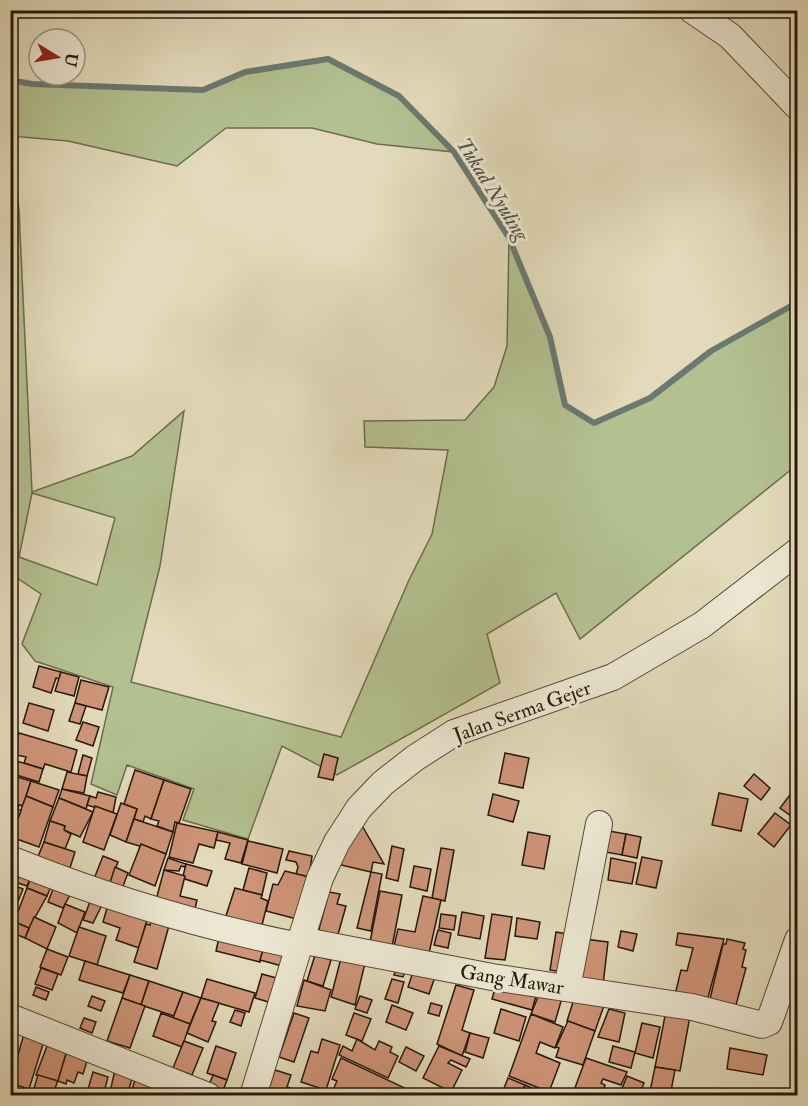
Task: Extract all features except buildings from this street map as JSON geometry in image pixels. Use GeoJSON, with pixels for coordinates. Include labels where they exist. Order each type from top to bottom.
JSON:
{"type":"FeatureCollection","features":[{"type":"Feature","properties":{"kind":"street"},"geometry":{"type":"LineString","coordinates":[[692,10],[730,36],[798,107]]}},
{"type":"Feature","properties":{"kind":"street","name":"Jalan Serma Gejer"},"geometry":{"type":"LineString","coordinates":[[253,1095],[320,878],[337,842],[359,808],[383,783],[415,758],[454,733],[613,677],[702,625],[798,551]]}},
{"type":"Feature","properties":{"kind":"street"},"geometry":{"type":"LineString","coordinates":[[567,988],[599,824]]}},
{"type":"Feature","properties":{"kind":"street","name":"Gang Mawar"},"geometry":{"type":"LineString","coordinates":[[10,859],[151,910],[219,930],[725,1014],[762,1025],[769,1022],[798,940]]}},
{"type":"Feature","properties":{"kind":"street"},"geometry":{"type":"LineString","coordinates":[[10,1017],[208,1095]]}},
{"type":"Feature","properties":{"kind":"green space"},"geometry":{"type":"Polygon","coordinates":[[[328,59],[399,96],[454,152],[377,144],[312,128],[226,128],[177,166],[68,141],[11,136],[11,80],[27,83],[27,87],[87,86],[203,90],[245,72],[328,59]]]}},
{"type":"Feature","properties":{"kind":"green space"},"geometry":{"type":"Polygon","coordinates":[[[11,136],[19,210],[32,492],[132,456],[184,411],[160,566],[131,682],[341,737],[409,580],[432,534],[448,450],[365,447],[364,421],[465,420],[494,387],[507,346],[509,238],[550,337],[565,405],[594,423],[650,398],[711,351],[797,302],[797,465],[580,639],[556,593],[487,634],[500,683],[337,775],[282,746],[248,839],[183,820],[194,789],[127,765],[117,795],[91,784],[113,687],[35,661],[22,644],[41,594],[11,574],[11,136]],[[32,493],[19,557],[97,585],[115,518],[32,493]]]}},
{"type":"Feature","properties":{"kind":"waterway","name":"Tukad Nyuling"},"geometry":{"type":"LineString","coordinates":[[10,80],[32,84],[203,90],[245,72],[328,59],[399,96],[454,152],[509,238],[550,337],[565,405],[594,423],[650,398],[711,351],[798,302]]}}]}
